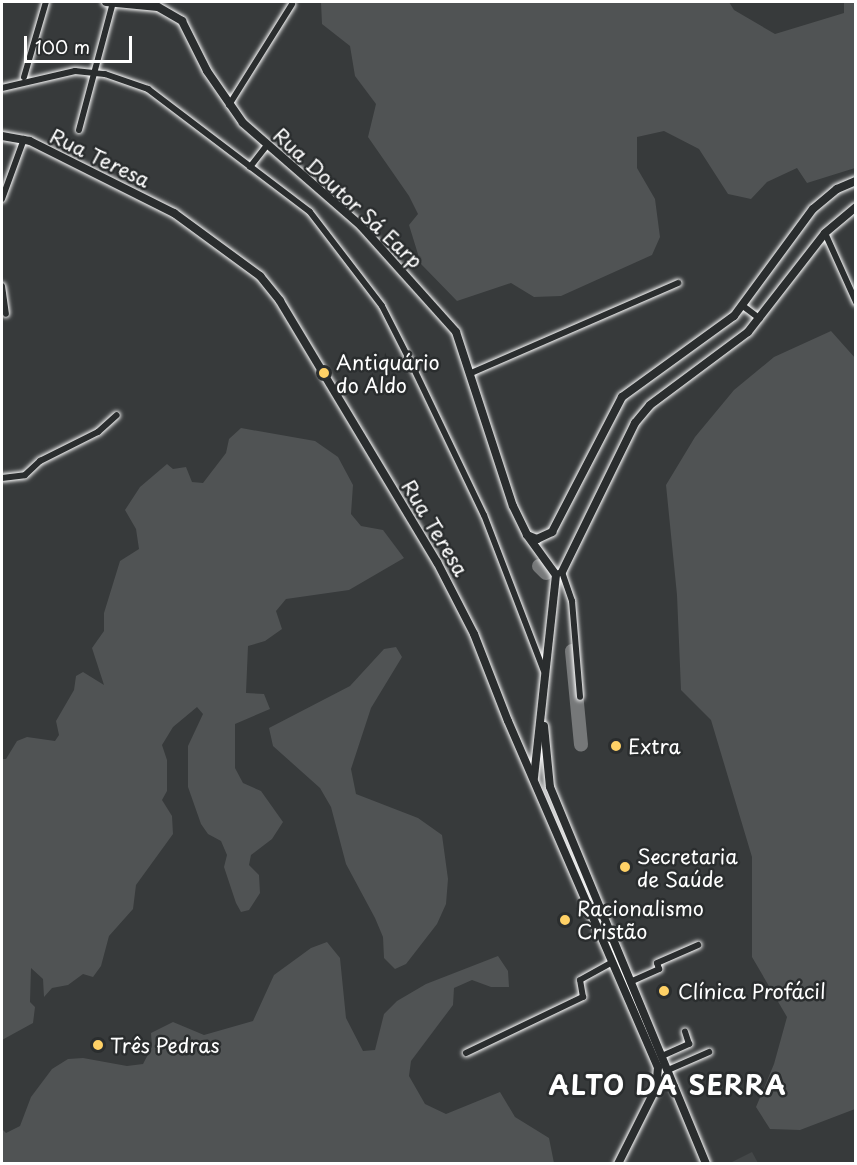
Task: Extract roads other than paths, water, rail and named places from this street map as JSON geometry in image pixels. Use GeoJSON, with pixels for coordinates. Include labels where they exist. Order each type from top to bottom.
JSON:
{"type":"FeatureCollection","features":[{"type":"Feature","properties":{"kind":"main road","name":"Rua Doutor Sá Earp"},"geometry":{"type":"LineString","coordinates":[[110,2],[160,4],[182,21],[228,105],[267,145],[361,226],[446,316],[456,332],[471,373],[513,506],[527,535],[540,554],[559,573]]}},
{"type":"Feature","properties":{"kind":"main road","name":"Rua Teresa"},"geometry":{"type":"LineString","coordinates":[[2,136],[24,139],[174,213],[260,276],[280,301],[453,589],[658,1067],[656,1088]]}},
{"type":"Feature","properties":{"kind":"main road"},"geometry":{"type":"LineString","coordinates":[[540,554],[622,397],[743,306],[813,209],[837,189],[855,181]]}},
{"type":"Feature","properties":{"kind":"main road"},"geometry":{"type":"LineString","coordinates":[[534,779],[542,720],[544,671],[559,573],[635,423],[650,405],[731,347],[760,319],[825,234],[855,207]]}},
{"type":"Feature","properties":{"kind":"main road"},"geometry":{"type":"LineString","coordinates":[[527,535],[537,539],[552,532]]}},
{"type":"Feature","properties":{"kind":"main road"},"geometry":{"type":"LineString","coordinates":[[542,720],[550,787],[706,1164]]}},
{"type":"Feature","properties":{"kind":"main road"},"geometry":{"type":"LineString","coordinates":[[540,792],[546,793],[550,787]]}},
{"type":"Feature","properties":{"kind":"main road"},"geometry":{"type":"LineString","coordinates":[[618,1164],[656,1088],[676,1094]]}},
{"type":"Feature","properties":{"kind":"street"},"geometry":{"type":"LineString","coordinates":[[24,77],[46,2]]}},
{"type":"Feature","properties":{"kind":"street"},"geometry":{"type":"LineString","coordinates":[[79,130],[110,12],[110,2]]}},
{"type":"Feature","properties":{"kind":"street"},"geometry":{"type":"LineString","coordinates":[[228,105],[292,4]]}},
{"type":"Feature","properties":{"kind":"street"},"geometry":{"type":"LineString","coordinates":[[2,88],[55,73],[94,73],[129,81],[163,97],[310,212],[381,306],[484,515],[544,671]]}},
{"type":"Feature","properties":{"kind":"street"},"geometry":{"type":"LineString","coordinates":[[2,199],[24,139]]}},
{"type":"Feature","properties":{"kind":"street"},"geometry":{"type":"LineString","coordinates":[[250,167],[267,145]]}},
{"type":"Feature","properties":{"kind":"street"},"geometry":{"type":"LineString","coordinates":[[825,234],[855,302]]}},
{"type":"Feature","properties":{"kind":"street"},"geometry":{"type":"LineString","coordinates":[[471,373],[678,283]]}},
{"type":"Feature","properties":{"kind":"street"},"geometry":{"type":"LineString","coordinates":[[2,286],[6,314]]}},
{"type":"Feature","properties":{"kind":"street"},"geometry":{"type":"LineString","coordinates":[[743,306],[760,319]]}},
{"type":"Feature","properties":{"kind":"street"},"geometry":{"type":"LineString","coordinates":[[2,478],[24,475],[40,461],[98,432],[117,415]]}},
{"type":"Feature","properties":{"kind":"street"},"geometry":{"type":"LineString","coordinates":[[559,573],[574,618],[580,697]]}},
{"type":"Feature","properties":{"kind":"street"},"geometry":{"type":"LineString","coordinates":[[630,982],[659,969],[657,963],[698,945]]}},
{"type":"Feature","properties":{"kind":"street"},"geometry":{"type":"LineString","coordinates":[[466,1053],[583,997],[579,983],[583,977],[612,962]]}},
{"type":"Feature","properties":{"kind":"street"},"geometry":{"type":"LineString","coordinates":[[662,1056],[689,1044],[686,1032]]}},
{"type":"Feature","properties":{"kind":"street"},"geometry":{"type":"LineString","coordinates":[[668,1070],[709,1052]]}},
{"type":"Feature","properties":{"kind":"waterway"},"geometry":{"type":"LineString","coordinates":[[539,566],[546,573]]}},
{"type":"Feature","properties":{"kind":"waterway"},"geometry":{"type":"LineString","coordinates":[[572,651],[581,745]]}},
{"type":"Feature","properties":{"kind":"place","name":"Antiquário do Aldo"},"geometry":{"type":"Point","coordinates":[324,373]}},
{"type":"Feature","properties":{"kind":"place","name":"Extra"},"geometry":{"type":"Point","coordinates":[616,746]}},
{"type":"Feature","properties":{"kind":"place","name":"Secretaria de Saúde"},"geometry":{"type":"Point","coordinates":[625,867]}},
{"type":"Feature","properties":{"kind":"place","name":"Racionalismo Cristão"},"geometry":{"type":"Point","coordinates":[565,920]}},
{"type":"Feature","properties":{"kind":"place","name":"Clínica Profácil"},"geometry":{"type":"Point","coordinates":[664,991]}},
{"type":"Feature","properties":{"kind":"place","name":"Três Pedras"},"geometry":{"type":"Point","coordinates":[98,1045]}},
{"type":"Feature","properties":{"kind":"district","name":"ALTO DA SERRA"},"geometry":{"type":"Point","coordinates":[668,1085]}}]}
